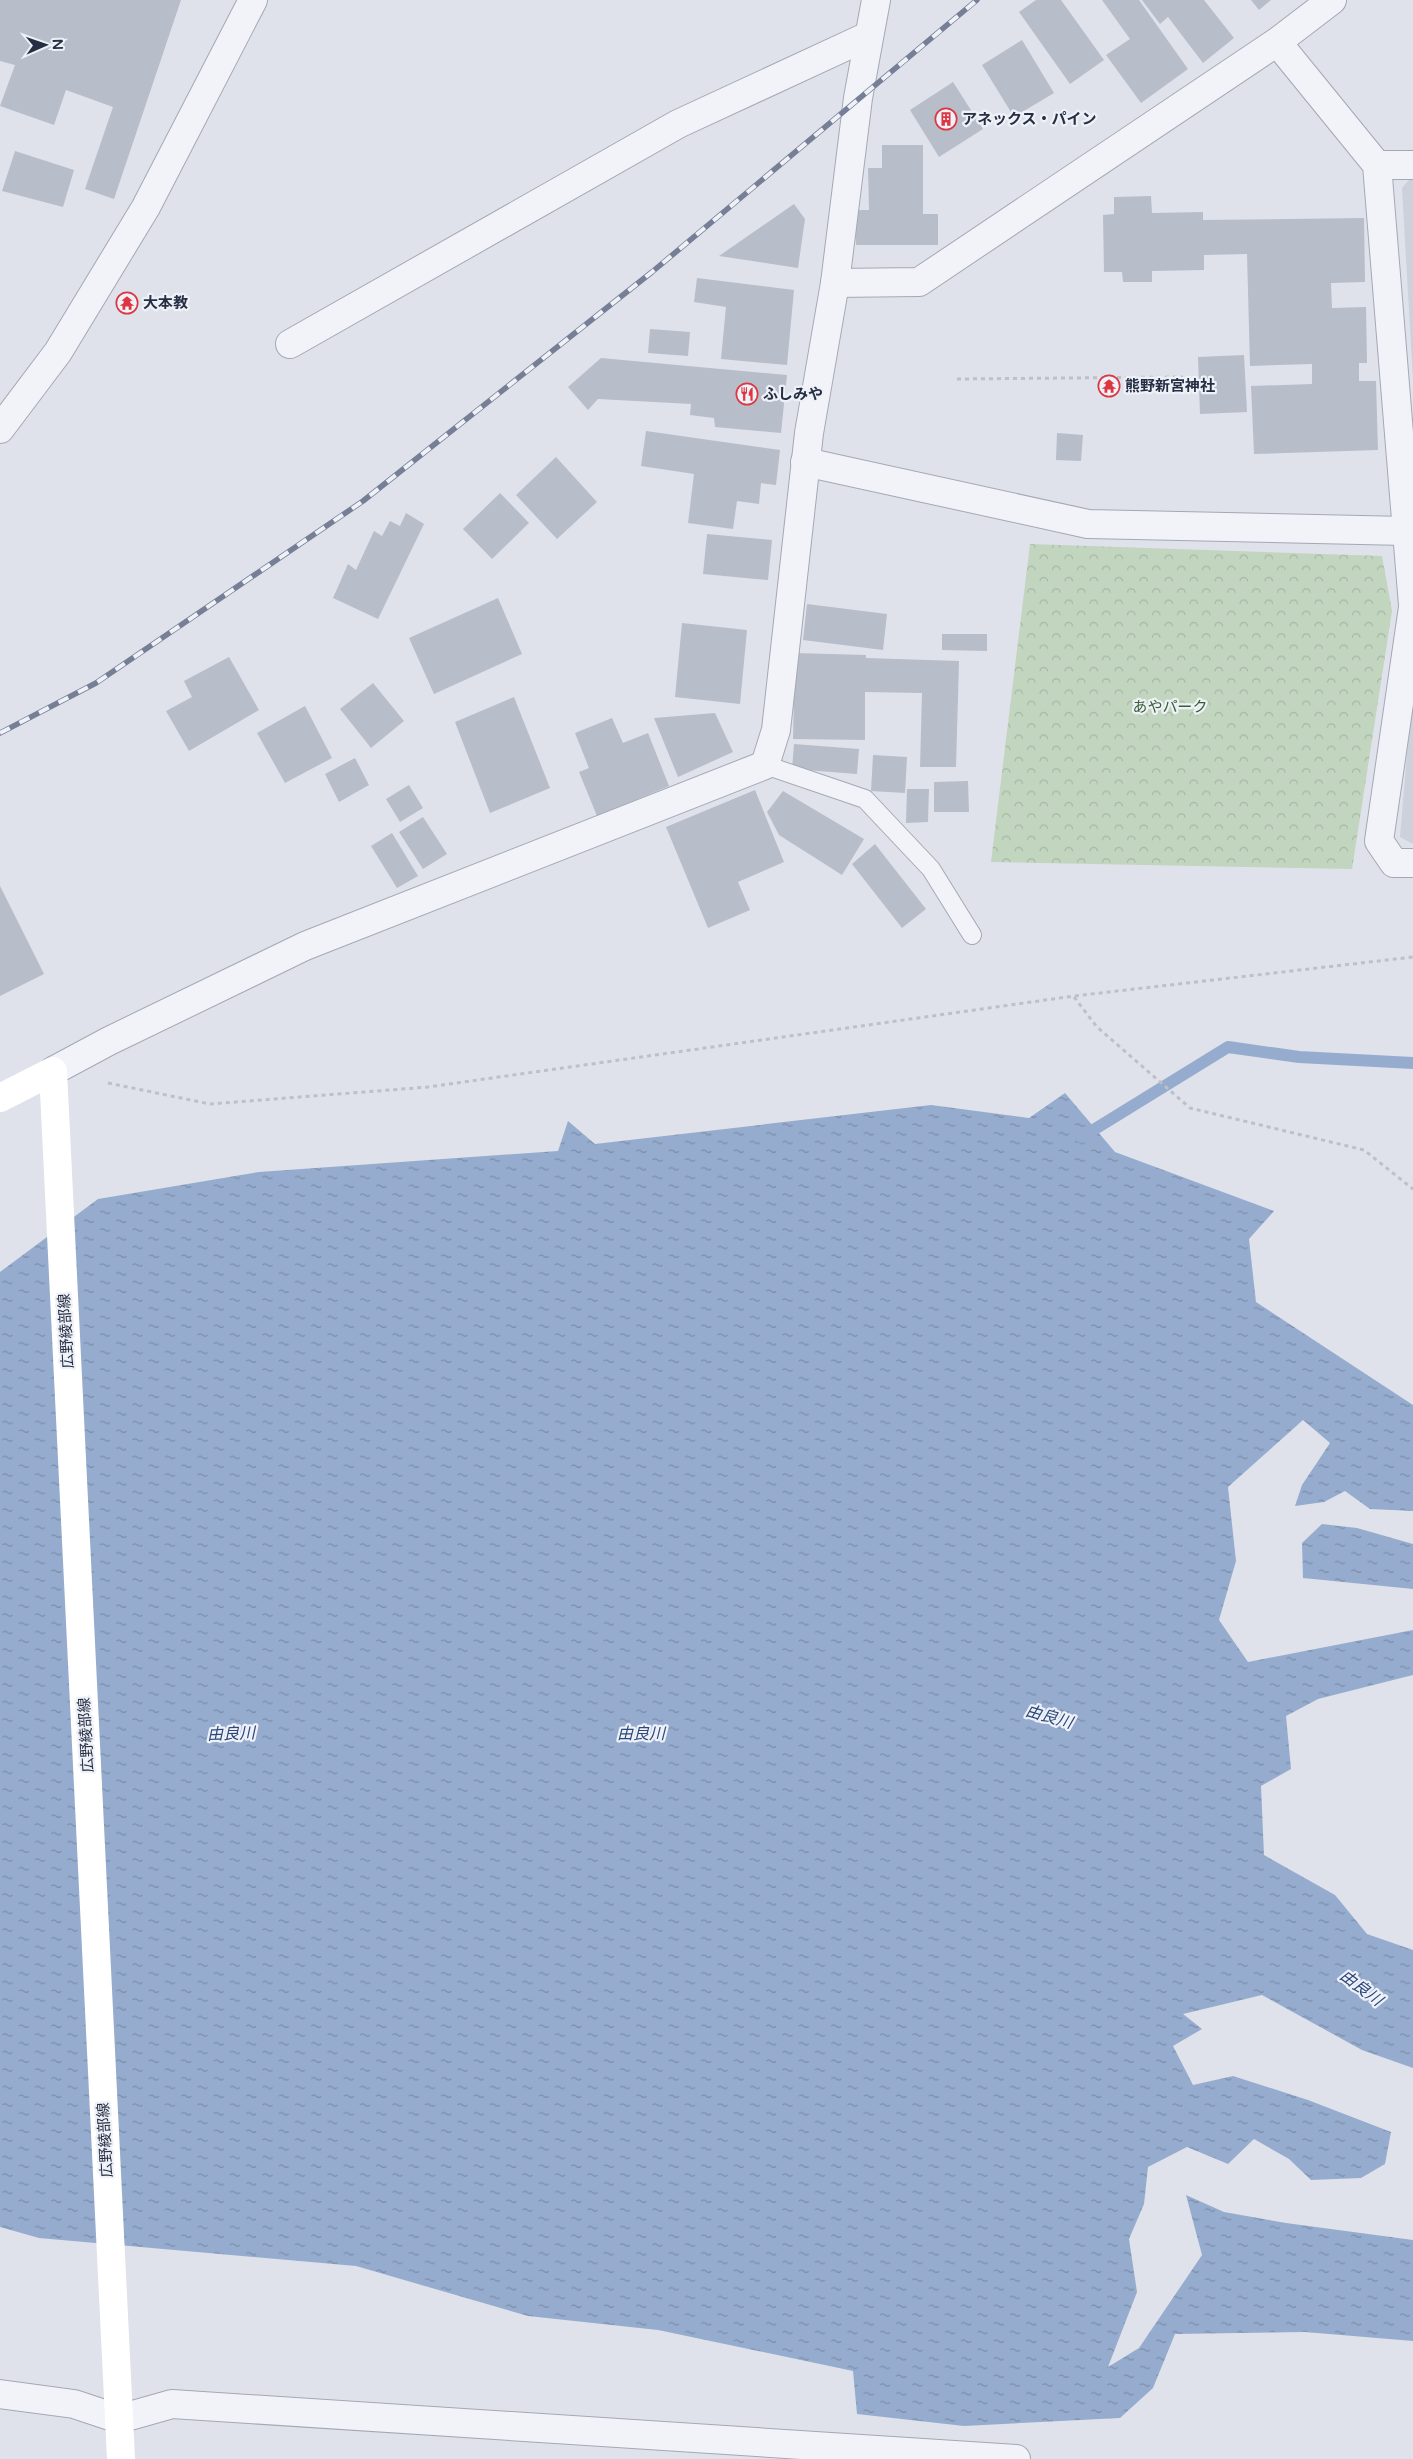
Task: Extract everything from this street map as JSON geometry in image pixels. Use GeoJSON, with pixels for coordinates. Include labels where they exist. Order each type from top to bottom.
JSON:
{"type":"FeatureCollection","features":[{"type":"Feature","properties":{"kind":"main road"},"geometry":{"type":"LineString","coordinates":[[0,1098],[53,1071]]}},
{"type":"Feature","properties":{"kind":"main road","name":"広野綾部線"},"geometry":{"type":"LineString","coordinates":[[53,1071],[121,2459]]}},
{"type":"Feature","properties":{"kind":"street"},"geometry":{"type":"LineString","coordinates":[[0,429],[58,352],[146,206],[254,0]]}},
{"type":"Feature","properties":{"kind":"street"},"geometry":{"type":"LineString","coordinates":[[53,1071],[109,1041],[305,946],[765,765],[776,730],[805,462],[835,283],[858,98],[876,0]]}},
{"type":"Feature","properties":{"kind":"street"},"geometry":{"type":"LineString","coordinates":[[835,283],[919,282],[1276,42],[1332,0]]}},
{"type":"Feature","properties":{"kind":"street"},"geometry":{"type":"LineString","coordinates":[[290,344],[678,124],[868,36]]}},
{"type":"Feature","properties":{"kind":"street"},"geometry":{"type":"LineString","coordinates":[[1276,42],[1377,165],[1413,606],[1379,842],[1394,863],[1413,863]]}},
{"type":"Feature","properties":{"kind":"street"},"geometry":{"type":"LineString","coordinates":[[1377,165],[1413,165]]}},
{"type":"Feature","properties":{"kind":"street"},"geometry":{"type":"LineString","coordinates":[[805,462],[1088,524],[1406,531]]}},
{"type":"Feature","properties":{"kind":"street"},"geometry":{"type":"LineString","coordinates":[[0,2394],[74,2404],[119,2419],[172,2404],[1016,2459]]}},
{"type":"Feature","properties":{"kind":"lane"},"geometry":{"type":"LineString","coordinates":[[765,765],[865,799],[931,869],[972,935]]}},
{"type":"Feature","properties":{"kind":"path"},"geometry":{"type":"LineString","coordinates":[[957,379],[1183,377]]}},
{"type":"Feature","properties":{"kind":"path"},"geometry":{"type":"LineString","coordinates":[[53,1071],[210,1104],[428,1086],[1074,996],[1413,956]]}},
{"type":"Feature","properties":{"kind":"path"},"geometry":{"type":"LineString","coordinates":[[1074,996],[1097,1027],[1190,1108],[1364,1150],[1413,1190]]}},
{"type":"Feature","properties":{"kind":"shaded area"},"geometry":{"type":"Polygon","coordinates":[[[1413,175],[1413,380],[1402,188],[1413,175]]]}},
{"type":"Feature","properties":{"kind":"shaded area"},"geometry":{"type":"Polygon","coordinates":[[[1413,683],[1413,844],[1400,837],[1413,683]]]}},
{"type":"Feature","properties":{"kind":"green space","name":"あやパーク"},"geometry":{"type":"Polygon","coordinates":[[[1030,544],[1382,556],[1392,611],[1352,869],[991,862],[1030,544]]]}},
{"type":"Feature","properties":{"kind":"water","name":"由良川"},"geometry":{"type":"Polygon","coordinates":[[[1065,1093],[1115,1152],[1274,1211],[1249,1239],[1256,1302],[1413,1405],[1413,1511],[1370,1509],[1345,1491],[1324,1502],[1295,1506],[1302,1485],[1330,1443],[1303,1420],[1228,1487],[1236,1561],[1219,1620],[1248,1662],[1413,1630],[1413,1675],[1318,1699],[1286,1716],[1291,1769],[1261,1786],[1264,1855],[1335,1895],[1367,1934],[1413,1950],[1413,2068],[1362,2050],[1262,1995],[1183,2014],[1202,2029],[1173,2046],[1193,2085],[1233,2076],[1308,2100],[1391,2132],[1385,2164],[1361,2178],[1311,2180],[1289,2159],[1254,2139],[1228,2164],[1187,2147],[1148,2167],[1144,2204],[1129,2239],[1137,2292],[1108,2367],[1139,2348],[1202,2255],[1186,2195],[1224,2212],[1286,2223],[1413,2240],[1413,2341],[1305,2332],[1175,2334],[1153,2388],[1120,2418],[964,2426],[857,2414],[853,2371],[658,2330],[528,2316],[356,2266],[39,2238],[0,2227],[0,1272],[98,1199],[259,1172],[558,1151],[568,1121],[595,1144],[931,1105],[1029,1118],[1065,1093]]]}},
{"type":"Feature","properties":{"kind":"water"},"geometry":{"type":"Polygon","coordinates":[[[1322,1524],[1357,1528],[1413,1544],[1413,1589],[1303,1578],[1302,1543],[1322,1524]]]}},
{"type":"Feature","properties":{"kind":"building"},"geometry":{"type":"Polygon","coordinates":[[[0,0],[181,0],[114,199],[85,189],[113,107],[66,90],[54,125],[0,106],[15,65],[0,61],[0,0]]]}},
{"type":"Feature","properties":{"kind":"building"},"geometry":{"type":"Polygon","coordinates":[[[1036,0],[1061,0],[1104,60],[1070,84],[1019,12],[1036,0]]]}},
{"type":"Feature","properties":{"kind":"building"},"geometry":{"type":"Polygon","coordinates":[[[1102,0],[1139,0],[1188,69],[1141,103],[1106,55],[1130,39],[1102,0]]]}},
{"type":"Feature","properties":{"kind":"building"},"geometry":{"type":"Polygon","coordinates":[[[1142,0],[1204,0],[1234,38],[1203,63],[1168,17],[1160,24],[1142,0]]]}},
{"type":"Feature","properties":{"kind":"building"},"geometry":{"type":"Polygon","coordinates":[[[1251,0],[1271,0],[1259,10],[1251,0]]]}},
{"type":"Feature","properties":{"kind":"building"},"geometry":{"type":"Polygon","coordinates":[[[1022,40],[1054,93],[1014,117],[982,65],[1022,40]]]}},
{"type":"Feature","properties":{"kind":"building","name":"アネックス・パイン"},"geometry":{"type":"Polygon","coordinates":[[[953,82],[983,129],[939,157],[910,110],[953,82]]]}},
{"type":"Feature","properties":{"kind":"building"},"geometry":{"type":"Polygon","coordinates":[[[882,145],[923,145],[923,214],[938,214],[938,245],[856,245],[855,210],[869,210],[868,168],[882,168],[882,145]]]}},
{"type":"Feature","properties":{"kind":"building"},"geometry":{"type":"Polygon","coordinates":[[[15,151],[74,170],[63,207],[2,191],[15,151]]]}},
{"type":"Feature","properties":{"kind":"building"},"geometry":{"type":"Polygon","coordinates":[[[1151,196],[1152,213],[1203,212],[1203,220],[1364,218],[1365,282],[1331,283],[1332,308],[1366,307],[1367,363],[1359,363],[1359,381],[1376,381],[1378,450],[1254,454],[1251,386],[1312,384],[1312,364],[1250,366],[1247,254],[1204,255],[1204,270],[1152,271],[1152,282],[1123,282],[1122,272],[1104,272],[1103,215],[1114,214],[1114,197],[1151,196]]]}},
{"type":"Feature","properties":{"kind":"building"},"geometry":{"type":"Polygon","coordinates":[[[794,204],[805,219],[798,268],[719,256],[794,204]]]}},
{"type":"Feature","properties":{"kind":"building"},"geometry":{"type":"Polygon","coordinates":[[[697,278],[794,290],[787,365],[721,359],[726,307],[694,302],[697,278]]]}},
{"type":"Feature","properties":{"kind":"building"},"geometry":{"type":"Polygon","coordinates":[[[650,329],[690,332],[688,356],[648,353],[650,329]]]}},
{"type":"Feature","properties":{"kind":"building"},"geometry":{"type":"Polygon","coordinates":[[[1244,355],[1247,412],[1200,414],[1198,357],[1244,355]]]}},
{"type":"Feature","properties":{"kind":"building"},"geometry":{"type":"Polygon","coordinates":[[[601,358],[787,375],[781,433],[715,427],[714,418],[690,415],[691,404],[598,399],[588,410],[568,387],[601,358]]]}},
{"type":"Feature","properties":{"kind":"building"},"geometry":{"type":"Polygon","coordinates":[[[646,431],[780,450],[776,485],[761,483],[759,504],[737,501],[733,529],[688,523],[694,474],[641,466],[646,431]]]}},
{"type":"Feature","properties":{"kind":"building"},"geometry":{"type":"Polygon","coordinates":[[[1057,433],[1083,435],[1081,461],[1056,460],[1057,433]]]}},
{"type":"Feature","properties":{"kind":"building"},"geometry":{"type":"Polygon","coordinates":[[[556,457],[597,502],[557,539],[516,495],[556,457]]]}},
{"type":"Feature","properties":{"kind":"building"},"geometry":{"type":"Polygon","coordinates":[[[500,493],[529,523],[492,559],[463,529],[500,493]]]}},
{"type":"Feature","properties":{"kind":"building"},"geometry":{"type":"Polygon","coordinates":[[[406,513],[424,524],[378,619],[333,598],[348,564],[356,570],[374,531],[382,536],[390,521],[400,526],[406,513]]]}},
{"type":"Feature","properties":{"kind":"building"},"geometry":{"type":"Polygon","coordinates":[[[707,534],[772,540],[768,580],[703,574],[707,534]]]}},
{"type":"Feature","properties":{"kind":"building"},"geometry":{"type":"Polygon","coordinates":[[[498,598],[522,654],[434,694],[409,638],[498,598]]]}},
{"type":"Feature","properties":{"kind":"building"},"geometry":{"type":"Polygon","coordinates":[[[807,604],[887,614],[883,650],[803,640],[807,604]]]}},
{"type":"Feature","properties":{"kind":"building"},"geometry":{"type":"Polygon","coordinates":[[[682,623],[747,630],[740,704],[675,697],[682,623]]]}},
{"type":"Feature","properties":{"kind":"building"},"geometry":{"type":"Polygon","coordinates":[[[942,634],[987,634],[987,651],[942,650],[942,634]]]}},
{"type":"Feature","properties":{"kind":"building"},"geometry":{"type":"Polygon","coordinates":[[[795,653],[866,655],[866,658],[959,661],[956,767],[920,767],[922,693],[865,692],[865,740],[793,739],[795,653]]]}},
{"type":"Feature","properties":{"kind":"building"},"geometry":{"type":"Polygon","coordinates":[[[229,657],[259,710],[189,751],[166,711],[192,697],[184,681],[229,657]]]}},
{"type":"Feature","properties":{"kind":"building"},"geometry":{"type":"Polygon","coordinates":[[[373,683],[404,721],[371,748],[340,709],[373,683]]]}},
{"type":"Feature","properties":{"kind":"building"},"geometry":{"type":"Polygon","coordinates":[[[514,697],[550,788],[490,813],[455,722],[514,697]]]}},
{"type":"Feature","properties":{"kind":"building"},"geometry":{"type":"Polygon","coordinates":[[[305,706],[332,758],[285,783],[257,733],[305,706]]]}},
{"type":"Feature","properties":{"kind":"building"},"geometry":{"type":"Polygon","coordinates":[[[715,713],[733,752],[678,777],[654,718],[715,713]]]}},
{"type":"Feature","properties":{"kind":"building"},"geometry":{"type":"Polygon","coordinates":[[[612,718],[623,743],[648,733],[669,786],[597,816],[579,772],[589,768],[575,733],[612,718]]]}},
{"type":"Feature","properties":{"kind":"building"},"geometry":{"type":"Polygon","coordinates":[[[794,744],[859,749],[857,774],[792,769],[794,744]]]}},
{"type":"Feature","properties":{"kind":"building"},"geometry":{"type":"Polygon","coordinates":[[[873,755],[907,757],[905,793],[871,791],[873,755]]]}},
{"type":"Feature","properties":{"kind":"building"},"geometry":{"type":"Polygon","coordinates":[[[355,758],[369,785],[339,802],[325,774],[355,758]]]}},
{"type":"Feature","properties":{"kind":"building"},"geometry":{"type":"Polygon","coordinates":[[[968,781],[969,812],[934,812],[934,782],[968,781]]]}},
{"type":"Feature","properties":{"kind":"building"},"geometry":{"type":"Polygon","coordinates":[[[409,785],[423,808],[400,822],[386,799],[409,785]]]}},
{"type":"Feature","properties":{"kind":"building"},"geometry":{"type":"Polygon","coordinates":[[[907,789],[929,789],[928,822],[906,823],[907,789]]]}},
{"type":"Feature","properties":{"kind":"building"},"geometry":{"type":"Polygon","coordinates":[[[755,790],[784,862],[738,882],[750,910],[708,928],[666,827],[755,790]]]}},
{"type":"Feature","properties":{"kind":"building"},"geometry":{"type":"Polygon","coordinates":[[[783,791],[864,839],[842,875],[779,835],[767,812],[783,791]]]}},
{"type":"Feature","properties":{"kind":"building"},"geometry":{"type":"Polygon","coordinates":[[[423,817],[447,854],[423,869],[399,832],[423,817]]]}},
{"type":"Feature","properties":{"kind":"building"},"geometry":{"type":"Polygon","coordinates":[[[392,833],[418,876],[397,888],[371,846],[392,833]]]}},
{"type":"Feature","properties":{"kind":"building"},"geometry":{"type":"Polygon","coordinates":[[[875,844],[926,909],[902,928],[852,864],[875,844]]]}},
{"type":"Feature","properties":{"kind":"building"},"geometry":{"type":"Polygon","coordinates":[[[0,886],[44,974],[0,996],[0,886]]]}},
{"type":"Feature","properties":{"kind":"waterway"},"geometry":{"type":"LineString","coordinates":[[1082,1137],[1228,1047],[1299,1057],[1413,1063]]}},
{"type":"Feature","properties":{"kind":"railway"},"geometry":{"type":"LineString","coordinates":[[0,733],[96,683],[363,501],[652,272],[977,0]]}},
{"type":"Feature","properties":{"kind":"place","name":"アネックス・パイン"},"geometry":{"type":"Point","coordinates":[946,119]}},
{"type":"Feature","properties":{"kind":"place","name":"大本教"},"geometry":{"type":"Point","coordinates":[127,303]}},
{"type":"Feature","properties":{"kind":"place","name":"熊野新宮神社"},"geometry":{"type":"Point","coordinates":[1109,386]}},
{"type":"Feature","properties":{"kind":"place","name":"ふしみや"},"geometry":{"type":"Point","coordinates":[747,394]}}]}
